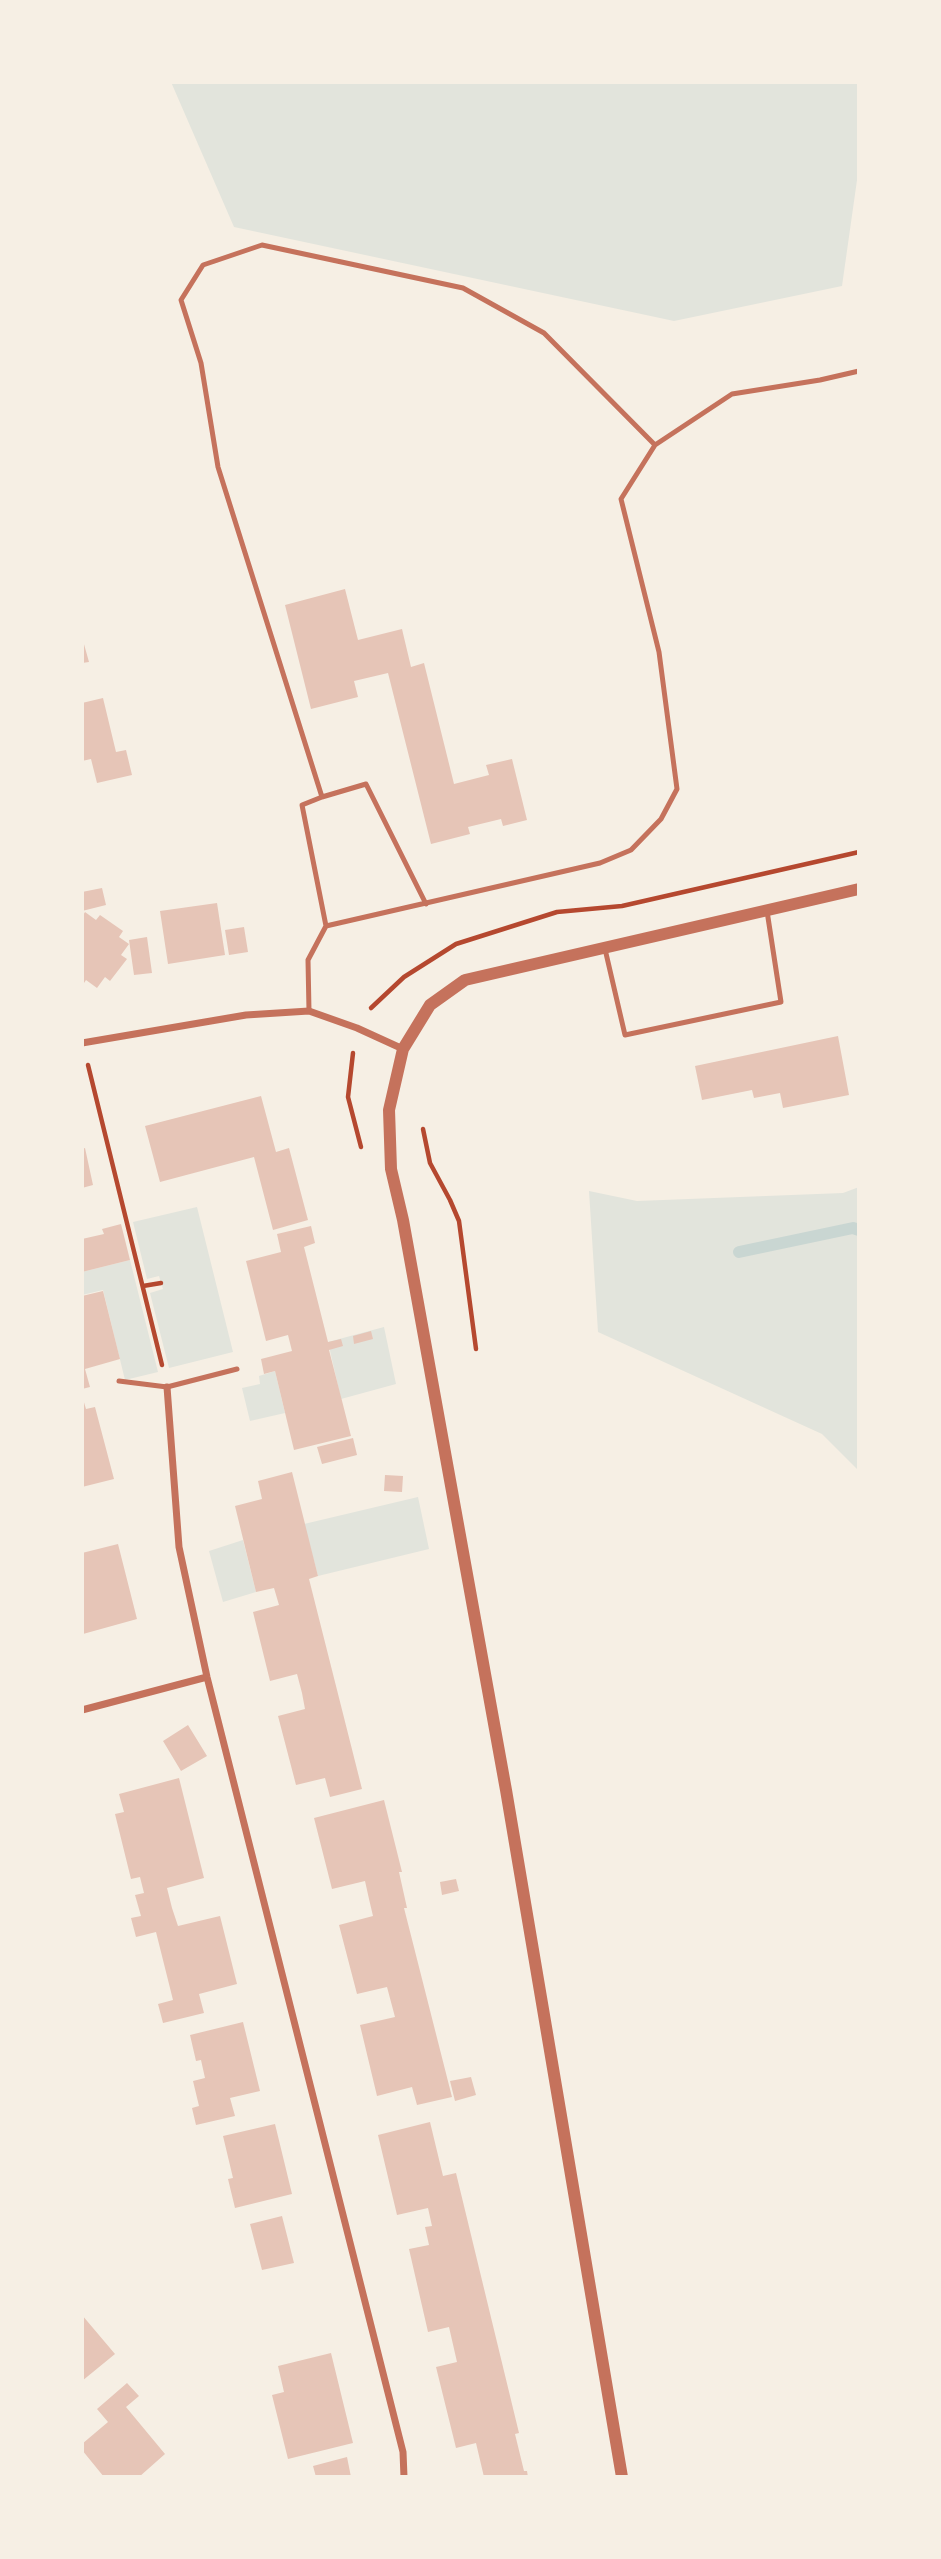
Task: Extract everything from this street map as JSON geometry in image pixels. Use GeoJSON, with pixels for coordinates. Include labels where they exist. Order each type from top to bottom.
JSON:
{"type":"FeatureCollection","features":[{"type":"Feature","properties":{"kind":"street"},"geometry":{"type":"LineString","coordinates":[[622,2477],[474,1612],[403,1220],[391,1169],[389,1110],[403,1049],[430,1005],[465,980],[859,889]]}},
{"type":"Feature","properties":{"kind":"street"},"geometry":{"type":"LineString","coordinates":[[83,1043],[246,1015],[309,1011],[403,1049]]}},
{"type":"Feature","properties":{"kind":"street"},"geometry":{"type":"LineString","coordinates":[[167,1387],[179,1546],[208,1677],[403,2452],[404,2477]]}},
{"type":"Feature","properties":{"kind":"street"},"geometry":{"type":"LineString","coordinates":[[82,1710],[208,1677]]}},
{"type":"Feature","properties":{"kind":"lane"},"geometry":{"type":"LineString","coordinates":[[322,797],[218,467],[201,363],[181,300],[202,265],[262,245],[463,288],[544,333],[655,445]]}},
{"type":"Feature","properties":{"kind":"lane"},"geometry":{"type":"LineString","coordinates":[[326,926],[600,863],[631,850],[661,819],[677,789],[659,652],[621,499],[655,445],[732,394],[820,380],[859,370]]}},
{"type":"Feature","properties":{"kind":"lane"},"geometry":{"type":"LineString","coordinates":[[309,1011],[308,960],[326,926],[302,806],[366,784],[426,904]]}},
{"type":"Feature","properties":{"kind":"lane"},"geometry":{"type":"LineString","coordinates":[[605,949],[625,1035],[781,1002],[767,911]]}},
{"type":"Feature","properties":{"kind":"lane"},"geometry":{"type":"LineString","coordinates":[[119,1381],[167,1387],[237,1369]]}},
{"type":"Feature","properties":{"kind":"path"},"geometry":{"type":"LineString","coordinates":[[354,1127],[348,1097],[356,1028],[363,1015],[404,977],[456,944],[557,912],[622,906],[859,852]]}},
{"type":"Feature","properties":{"kind":"path"},"geometry":{"type":"LineString","coordinates":[[83,1043],[167,1387]]}},
{"type":"Feature","properties":{"kind":"path"},"geometry":{"type":"LineString","coordinates":[[423,1129],[430,1163],[459,1221],[476,1349]]}},
{"type":"Feature","properties":{"kind":"path"},"geometry":{"type":"LineString","coordinates":[[143,1286],[161,1283]]}},
{"type":"Feature","properties":{"kind":"shaded area"},"geometry":{"type":"Polygon","coordinates":[[[171,82],[859,82],[859,166],[842,286],[674,321],[234,227],[171,82]]]}},
{"type":"Feature","properties":{"kind":"shaded area"},"geometry":{"type":"Polygon","coordinates":[[[859,1187],[859,1471],[822,1434],[598,1332],[589,1191],[637,1201],[843,1193],[859,1187]]]}},
{"type":"Feature","properties":{"kind":"shaded area"},"geometry":{"type":"Polygon","coordinates":[[[197,1207],[233,1352],[169,1368],[150,1293],[163,1289],[159,1276],[147,1279],[133,1222],[197,1207]]]}},
{"type":"Feature","properties":{"kind":"shaded area"},"geometry":{"type":"Polygon","coordinates":[[[130,1260],[158,1372],[125,1380],[103,1290],[82,1295],[82,1272],[130,1260]]]}},
{"type":"Feature","properties":{"kind":"shaded area"},"geometry":{"type":"Polygon","coordinates":[[[384,1327],[396,1384],[341,1399],[328,1342],[384,1327]]]}},
{"type":"Feature","properties":{"kind":"shaded area"},"geometry":{"type":"Polygon","coordinates":[[[275,1371],[285,1413],[250,1421],[242,1388],[260,1384],[259,1376],[275,1371]]]}},
{"type":"Feature","properties":{"kind":"shaded area"},"geometry":{"type":"Polygon","coordinates":[[[418,1497],[429,1549],[318,1576],[304,1524],[418,1497]]]}},
{"type":"Feature","properties":{"kind":"shaded area"},"geometry":{"type":"Polygon","coordinates":[[[243,1540],[256,1592],[223,1602],[209,1551],[243,1540]]]}},
{"type":"Feature","properties":{"kind":"building"},"geometry":{"type":"Polygon","coordinates":[[[345,589],[358,640],[402,629],[411,667],[424,663],[454,784],[489,775],[486,765],[512,759],[527,820],[503,826],[501,819],[468,827],[470,834],[431,844],[388,673],[354,681],[358,697],[311,709],[285,605],[345,589]]]}},
{"type":"Feature","properties":{"kind":"building"},"geometry":{"type":"Polygon","coordinates":[[[82,637],[89,662],[82,663],[82,637]]]}},
{"type":"Feature","properties":{"kind":"building"},"geometry":{"type":"Polygon","coordinates":[[[103,698],[116,752],[126,750],[132,775],[97,783],[91,759],[82,761],[82,703],[103,698]]]}},
{"type":"Feature","properties":{"kind":"building"},"geometry":{"type":"Polygon","coordinates":[[[102,888],[106,905],[82,911],[82,892],[102,888]]]}},
{"type":"Feature","properties":{"kind":"building"},"geometry":{"type":"Polygon","coordinates":[[[217,903],[225,955],[168,964],[160,911],[217,903]]]}},
{"type":"Feature","properties":{"kind":"building"},"geometry":{"type":"Polygon","coordinates":[[[85,912],[96,920],[100,915],[123,931],[119,937],[129,944],[121,955],[127,959],[110,981],[105,977],[97,988],[86,980],[82,986],[82,917],[85,912]]]}},
{"type":"Feature","properties":{"kind":"building"},"geometry":{"type":"Polygon","coordinates":[[[244,927],[248,952],[229,955],[225,930],[244,927]]]}},
{"type":"Feature","properties":{"kind":"building"},"geometry":{"type":"Polygon","coordinates":[[[147,937],[152,973],[134,975],[129,940],[147,937]]]}},
{"type":"Feature","properties":{"kind":"building"},"geometry":{"type":"Polygon","coordinates":[[[838,1036],[849,1095],[783,1108],[780,1093],[754,1098],[752,1090],[702,1100],[695,1066],[838,1036]]]}},
{"type":"Feature","properties":{"kind":"building"},"geometry":{"type":"Polygon","coordinates":[[[261,1096],[276,1152],[289,1148],[308,1220],[273,1230],[254,1157],[160,1182],[145,1126],[261,1096]]]}},
{"type":"Feature","properties":{"kind":"building"},"geometry":{"type":"Polygon","coordinates":[[[85,1148],[93,1185],[82,1188],[82,1149],[85,1148]]]}},
{"type":"Feature","properties":{"kind":"building"},"geometry":{"type":"Polygon","coordinates":[[[121,1224],[130,1260],[82,1272],[82,1239],[104,1234],[102,1229],[121,1224]]]}},
{"type":"Feature","properties":{"kind":"building"},"geometry":{"type":"Polygon","coordinates":[[[311,1226],[315,1243],[304,1247],[328,1342],[341,1339],[343,1346],[329,1350],[351,1436],[294,1450],[275,1371],[264,1374],[261,1359],[292,1351],[288,1335],[266,1341],[246,1261],[281,1252],[277,1234],[311,1226]]]}},
{"type":"Feature","properties":{"kind":"building"},"geometry":{"type":"Polygon","coordinates":[[[103,1291],[120,1359],[85,1369],[90,1387],[82,1389],[82,1296],[103,1291]]]}},
{"type":"Feature","properties":{"kind":"building"},"geometry":{"type":"Polygon","coordinates":[[[371,1331],[373,1339],[354,1344],[353,1336],[371,1331]]]}},
{"type":"Feature","properties":{"kind":"building"},"geometry":{"type":"Polygon","coordinates":[[[83,1399],[86,1409],[95,1407],[114,1479],[82,1487],[83,1399]]]}},
{"type":"Feature","properties":{"kind":"building"},"geometry":{"type":"Polygon","coordinates":[[[353,1438],[357,1455],[322,1464],[317,1447],[353,1438]]]}},
{"type":"Feature","properties":{"kind":"building"},"geometry":{"type":"Polygon","coordinates":[[[292,1472],[318,1576],[309,1579],[362,1789],[330,1797],[325,1778],[296,1785],[278,1716],[305,1709],[302,1693],[297,1674],[270,1681],[253,1612],[279,1605],[274,1588],[256,1592],[235,1506],[262,1499],[258,1481],[292,1472]]]}},
{"type":"Feature","properties":{"kind":"building"},"geometry":{"type":"Polygon","coordinates":[[[385,1475],[403,1476],[402,1492],[384,1491],[385,1475]]]}},
{"type":"Feature","properties":{"kind":"building"},"geometry":{"type":"Polygon","coordinates":[[[118,1544],[137,1619],[83,1634],[82,1553],[118,1544]]]}},
{"type":"Feature","properties":{"kind":"building"},"geometry":{"type":"Polygon","coordinates":[[[188,1725],[207,1756],[181,1771],[163,1741],[188,1725]]]}},
{"type":"Feature","properties":{"kind":"building"},"geometry":{"type":"Polygon","coordinates":[[[179,1778],[204,1878],[167,1888],[172,1908],[178,1926],[220,1916],[237,1984],[199,1994],[204,2013],[163,2023],[158,2004],[173,2000],[156,1932],[136,1937],[131,1918],[141,1916],[135,1895],[144,1893],[140,1877],[131,1879],[115,1814],[124,1812],[119,1794],[179,1778]]]}},
{"type":"Feature","properties":{"kind":"building"},"geometry":{"type":"Polygon","coordinates":[[[384,1800],[402,1872],[399,1872],[407,1908],[404,1908],[452,2097],[417,2105],[412,2087],[377,2096],[360,2025],[395,2017],[387,1987],[357,1994],[339,1925],[373,1916],[365,1881],[332,1889],[314,1818],[384,1800]]]}},
{"type":"Feature","properties":{"kind":"building"},"geometry":{"type":"Polygon","coordinates":[[[456,1879],[459,1891],[442,1895],[440,1882],[456,1879]]]}},
{"type":"Feature","properties":{"kind":"building"},"geometry":{"type":"Polygon","coordinates":[[[243,2022],[260,2091],[230,2098],[235,2116],[196,2125],[192,2108],[199,2106],[193,2081],[205,2078],[201,2060],[196,2061],[190,2035],[243,2022]]]}},
{"type":"Feature","properties":{"kind":"building"},"geometry":{"type":"Polygon","coordinates":[[[471,2077],[476,2095],[455,2101],[450,2081],[471,2077]]]}},
{"type":"Feature","properties":{"kind":"building"},"geometry":{"type":"Polygon","coordinates":[[[430,2122],[443,2176],[456,2173],[519,2433],[515,2434],[528,2477],[484,2477],[476,2443],[456,2448],[436,2367],[457,2362],[449,2327],[428,2332],[409,2249],[429,2245],[425,2227],[432,2226],[428,2208],[397,2215],[378,2135],[430,2122]]]}},
{"type":"Feature","properties":{"kind":"building"},"geometry":{"type":"Polygon","coordinates":[[[275,2124],[292,2194],[235,2208],[228,2179],[233,2178],[223,2136],[275,2124]]]}},
{"type":"Feature","properties":{"kind":"building"},"geometry":{"type":"Polygon","coordinates":[[[282,2216],[294,2263],[262,2270],[250,2224],[282,2216]]]}},
{"type":"Feature","properties":{"kind":"building"},"geometry":{"type":"Polygon","coordinates":[[[82,2315],[115,2354],[82,2381],[82,2315]]]}},
{"type":"Feature","properties":{"kind":"building"},"geometry":{"type":"Polygon","coordinates":[[[331,2353],[353,2443],[288,2459],[272,2395],[284,2392],[278,2366],[331,2353]]]}},
{"type":"Feature","properties":{"kind":"building"},"geometry":{"type":"Polygon","coordinates":[[[127,2383],[139,2396],[126,2407],[165,2454],[139,2477],[104,2477],[82,2450],[82,2444],[108,2422],[97,2409],[127,2383]]]}},
{"type":"Feature","properties":{"kind":"building"},"geometry":{"type":"Polygon","coordinates":[[[347,2457],[351,2477],[316,2477],[313,2466],[347,2457]]]}},
{"type":"Feature","properties":{"kind":"waterway"},"geometry":{"type":"LineString","coordinates":[[739,1252],[853,1228],[859,1230]]}}]}
